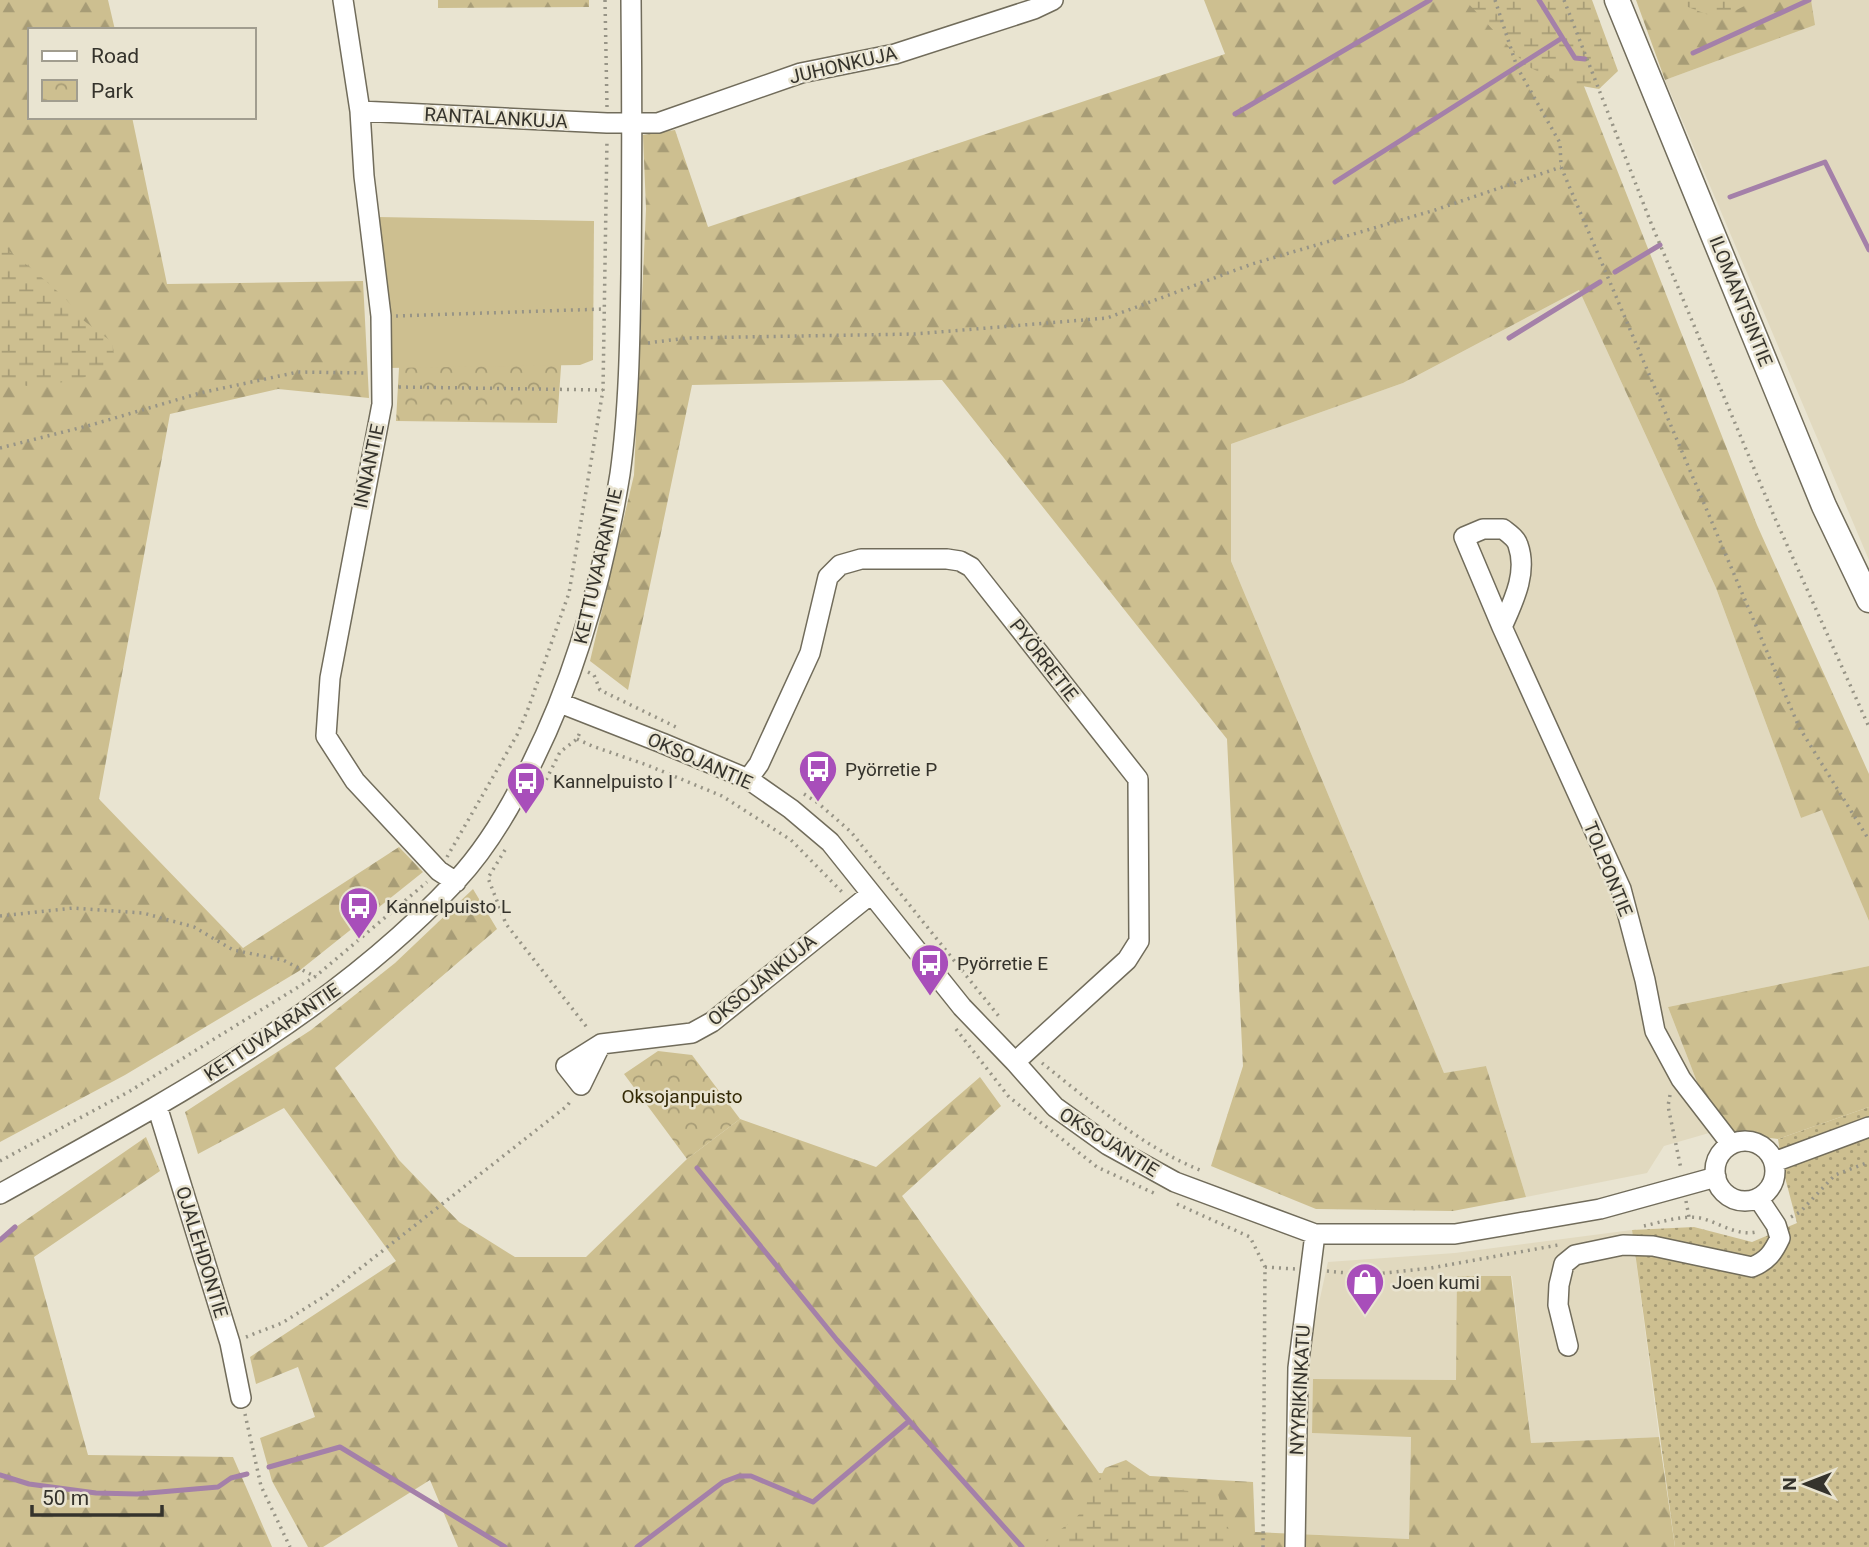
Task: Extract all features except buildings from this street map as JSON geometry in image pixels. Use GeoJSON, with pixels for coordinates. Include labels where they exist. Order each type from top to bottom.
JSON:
{"type":"FeatureCollection","features":[{"type":"Feature","properties":{"kind":"main road","name":"ILOMANTSINTIE"},"geometry":{"type":"LineString","coordinates":[[1617,0],[1824,506],[1869,600]]}},
{"type":"Feature","properties":{"kind":"street","name":"INNANTIE"},"geometry":{"type":"LineString","coordinates":[[343,0],[360,111],[364,176],[381,316],[382,404],[330,678],[326,736],[355,781],[448,876]]}},
{"type":"Feature","properties":{"kind":"street","name":"KETTUVAARANTIE"},"geometry":{"type":"LineString","coordinates":[[0,1194],[157,1106],[252,1048],[333,993],[387,949],[448,876],[471,865],[519,789],[560,703],[594,597],[620,472],[630,348],[633,123],[631,0]]}},
{"type":"Feature","properties":{"kind":"street","name":"JUHONKUJA"},"geometry":{"type":"LineString","coordinates":[[633,123],[658,122],[801,73],[895,54],[1034,9],[1053,0]]}},
{"type":"Feature","properties":{"kind":"street","name":"RANTALANKUJA"},"geometry":{"type":"LineString","coordinates":[[360,111],[607,124],[633,123]]}},
{"type":"Feature","properties":{"kind":"street","name":"TOLPONTIE"},"geometry":{"type":"LineString","coordinates":[[1502,627],[1516,594],[1522,567],[1518,542],[1503,528],[1483,529],[1464,537],[1502,627],[1621,889],[1645,980],[1655,1031],[1681,1079],[1731,1144]]}},
{"type":"Feature","properties":{"kind":"street","name":"PYÖRRETIE"},"geometry":{"type":"LineString","coordinates":[[748,779],[759,764],[810,653],[828,577],[840,565],[861,559],[947,559],[960,561],[971,567],[1138,779],[1139,941],[1127,960],[1015,1062]]}},
{"type":"Feature","properties":{"kind":"street","name":"OKSOJANTIE"},"geometry":{"type":"LineString","coordinates":[[560,703],[748,779],[791,809],[830,842],[962,1007],[1055,1107],[1108,1145],[1175,1182],[1315,1234],[1455,1234],[1600,1209],[1716,1177]]}},
{"type":"Feature","properties":{"kind":"street","name":"OKSOJANKUJA"},"geometry":{"type":"LineString","coordinates":[[581,1085],[566,1066],[600,1044],[692,1034],[712,1022],[871,894]]}},
{"type":"Feature","properties":{"kind":"street","name":"OJALEHDONTIE"},"geometry":{"type":"LineString","coordinates":[[157,1106],[230,1343],[242,1398]]}},
{"type":"Feature","properties":{"kind":"street"},"geometry":{"type":"LineString","coordinates":[[1774,1162],[1869,1127]]}},
{"type":"Feature","properties":{"kind":"street"},"geometry":{"type":"LineString","coordinates":[[1739,1141],[1757,1143],[1770,1154],[1774,1162],[1776,1171],[1773,1181],[1769,1189],[1758,1198],[1743,1201],[1734,1199],[1726,1194],[1716,1177],[1718,1158],[1731,1144],[1739,1141]]}},
{"type":"Feature","properties":{"kind":"street"},"geometry":{"type":"LineString","coordinates":[[1567,1346],[1558,1305],[1559,1284],[1564,1264],[1575,1255],[1623,1245],[1653,1246],[1752,1267],[1763,1263],[1780,1238],[1776,1225],[1758,1198]]}},
{"type":"Feature","properties":{"kind":"street","name":"NYYRIKINKATU"},"geometry":{"type":"LineString","coordinates":[[1295,1547],[1298,1368],[1315,1234]]}},
{"type":"Feature","properties":{"kind":"path"},"geometry":{"type":"LineString","coordinates":[[0,1161],[130,1091],[316,976],[448,876],[517,735],[569,593],[603,390],[607,124],[605,0]]}},
{"type":"Feature","properties":{"kind":"path"},"geometry":{"type":"LineString","coordinates":[[1495,0],[1517,66],[1560,144],[1561,167],[1799,727],[1869,840]]}},
{"type":"Feature","properties":{"kind":"path"},"geometry":{"type":"LineString","coordinates":[[1564,0],[1667,261],[1774,516],[1869,727]]}},
{"type":"Feature","properties":{"kind":"path"},"geometry":{"type":"LineString","coordinates":[[630,348],[687,338],[915,334],[1107,318],[1252,264],[1435,210],[1561,167]]}},
{"type":"Feature","properties":{"kind":"path"},"geometry":{"type":"LineString","coordinates":[[381,316],[604,309]]}},
{"type":"Feature","properties":{"kind":"path"},"geometry":{"type":"LineString","coordinates":[[0,448],[200,393],[298,372],[382,380],[603,390]]}},
{"type":"Feature","properties":{"kind":"path"},"geometry":{"type":"LineString","coordinates":[[0,455],[7,446]]}},
{"type":"Feature","properties":{"kind":"path"},"geometry":{"type":"LineString","coordinates":[[542,787],[560,752],[577,739],[588,714]]}},
{"type":"Feature","properties":{"kind":"path"},"geometry":{"type":"LineString","coordinates":[[507,847],[488,878],[506,924],[600,1044]]}},
{"type":"Feature","properties":{"kind":"path"},"geometry":{"type":"LineString","coordinates":[[0,916],[73,908],[143,913],[194,927],[233,950],[282,960],[316,976],[333,993]]}},
{"type":"Feature","properties":{"kind":"path"},"geometry":{"type":"LineString","coordinates":[[1681,1079],[1670,1093],[1668,1106],[1689,1217]]}},
{"type":"Feature","properties":{"kind":"path"},"geometry":{"type":"LineString","coordinates":[[230,1343],[282,1323],[325,1296],[567,1106],[581,1085]]}},
{"type":"Feature","properties":{"kind":"path"},"geometry":{"type":"LineString","coordinates":[[1263,1547],[1265,1267]]}},
{"type":"Feature","properties":{"kind":"path"},"geometry":{"type":"LineString","coordinates":[[242,1398],[261,1486],[290,1547]]}},
{"type":"Feature","properties":{"kind":"shaded area"},"geometry":{"type":"Polygon","coordinates":[[[1717,0],[1869,0],[1869,560],[1665,80],[1738,53],[1717,0]]]}},
{"type":"Feature","properties":{"kind":"shaded area"},"geometry":{"type":"Polygon","coordinates":[[[1579,290],[1716,588],[1801,818],[1822,809],[1869,921],[1869,966],[1668,1007],[1716,1131],[1664,1146],[1647,1173],[1526,1197],[1486,1066],[1444,1073],[1231,561],[1231,444],[1403,383],[1579,290]]]}},
{"type":"Feature","properties":{"kind":"shaded area"},"geometry":{"type":"Polygon","coordinates":[[[1632,1230],[1659,1437],[1531,1443],[1512,1276],[1458,1276],[1456,1380],[1314,1379],[1312,1433],[1411,1436],[1409,1539],[1302,1534],[1305,1366],[1328,1262],[1455,1253],[1632,1230]]]}},
{"type":"Feature","properties":{"kind":"green space"},"geometry":{"type":"Polygon","coordinates":[[[0,0],[108,0],[115,28],[28,28],[28,119],[132,119],[167,284],[363,281],[369,398],[278,389],[170,414],[99,799],[243,948],[399,847],[423,872],[299,971],[125,1075],[0,1142],[0,0]]]}},
{"type":"Feature","properties":{"kind":"green space"},"geometry":{"type":"Polygon","coordinates":[[[438,0],[589,0],[589,7],[438,8],[438,0]]]}},
{"type":"Feature","properties":{"kind":"green space"},"geometry":{"type":"Polygon","coordinates":[[[1204,0],[1550,0],[1757,525],[1869,774],[1869,921],[1822,810],[1801,818],[1716,588],[1579,290],[1403,383],[1231,444],[1231,561],[1444,1073],[1486,1066],[1526,1197],[1453,1211],[1316,1209],[1211,1166],[1243,1066],[1227,739],[942,380],[692,385],[628,690],[590,661],[634,475],[646,209],[643,135],[675,130],[708,227],[1225,54],[1204,0]]]}},
{"type":"Feature","properties":{"kind":"green space"},"geometry":{"type":"Polygon","coordinates":[[[1465,0],[1592,0],[1618,71],[1599,89],[1559,82],[1527,66],[1465,0]]]}},
{"type":"Feature","properties":{"kind":"green space"},"geometry":{"type":"Polygon","coordinates":[[[1636,0],[1811,0],[1815,25],[1665,80],[1636,0]]]}},
{"type":"Feature","properties":{"kind":"green space"},"geometry":{"type":"Polygon","coordinates":[[[1670,0],[1753,0],[1754,1],[1719,19],[1670,0]]]}},
{"type":"Feature","properties":{"kind":"green space"},"geometry":{"type":"Polygon","coordinates":[[[378,217],[594,221],[593,360],[580,365],[387,368],[378,217]]]}},
{"type":"Feature","properties":{"kind":"green space"},"geometry":{"type":"Polygon","coordinates":[[[571,228],[557,423],[396,421],[402,315],[571,228]]]}},
{"type":"Feature","properties":{"kind":"green space"},"geometry":{"type":"Polygon","coordinates":[[[0,237],[10,252],[65,298],[83,320],[112,342],[116,366],[74,381],[27,386],[0,379],[0,237]]]}},
{"type":"Feature","properties":{"kind":"green space"},"geometry":{"type":"Polygon","coordinates":[[[473,889],[497,929],[335,1068],[399,1160],[459,1222],[515,1257],[586,1257],[687,1159],[740,1119],[876,1167],[980,1077],[1001,1106],[902,1196],[1099,1473],[1253,1482],[1255,1532],[1409,1539],[1411,1437],[1312,1433],[1313,1379],[1456,1380],[1457,1276],[1511,1276],[1531,1443],[1659,1437],[1675,1547],[458,1547],[430,1480],[323,1547],[308,1547],[272,1481],[260,1438],[315,1417],[298,1367],[256,1384],[250,1357],[396,1261],[284,1108],[198,1154],[185,1112],[311,1030],[395,963],[473,889]]]}},
{"type":"Feature","properties":{"kind":"green space"},"geometry":{"type":"Polygon","coordinates":[[[1869,966],[1869,1107],[1778,1139],[1716,1131],[1668,1007],[1869,966]]]}},
{"type":"Feature","properties":{"kind":"green space","name":"Oksojanpuisto"},"geometry":{"type":"Polygon","coordinates":[[[658,1051],[692,1055],[740,1119],[687,1159],[624,1074],[658,1051]]]}},
{"type":"Feature","properties":{"kind":"green space"},"geometry":{"type":"Polygon","coordinates":[[[1869,1107],[1869,1547],[1675,1547],[1632,1230],[1694,1227],[1752,1242],[1797,1223],[1778,1139],[1869,1107]]]}},
{"type":"Feature","properties":{"kind":"green space"},"geometry":{"type":"Polygon","coordinates":[[[146,1137],[160,1171],[34,1257],[88,1455],[233,1457],[272,1547],[0,1547],[0,1238],[146,1137]]]}},
{"type":"Feature","properties":{"kind":"green space"},"geometry":{"type":"Polygon","coordinates":[[[1126,1460],[1169,1489],[1218,1494],[1234,1547],[1045,1547],[1046,1540],[1075,1519],[1084,1508],[1105,1468],[1126,1460]]]}},
{"type":"Feature","properties":{"kind":"waterway"},"geometry":{"type":"LineString","coordinates":[[1235,114],[1430,0]]}},
{"type":"Feature","properties":{"kind":"waterway"},"geometry":{"type":"LineString","coordinates":[[1539,0],[1575,58],[1585,59]]}},
{"type":"Feature","properties":{"kind":"waterway"},"geometry":{"type":"LineString","coordinates":[[1693,53],[1809,0]]}},
{"type":"Feature","properties":{"kind":"waterway"},"geometry":{"type":"LineString","coordinates":[[1335,182],[1562,38]]}},
{"type":"Feature","properties":{"kind":"waterway"},"geometry":{"type":"LineString","coordinates":[[1730,197],[1825,162],[1869,250]]}},
{"type":"Feature","properties":{"kind":"waterway"},"geometry":{"type":"LineString","coordinates":[[1615,272],[1660,245]]}},
{"type":"Feature","properties":{"kind":"waterway"},"geometry":{"type":"LineString","coordinates":[[1509,338],[1600,282]]}},
{"type":"Feature","properties":{"kind":"waterway"},"geometry":{"type":"LineString","coordinates":[[697,1168],[837,1340],[1022,1547]]}},
{"type":"Feature","properties":{"kind":"waterway"},"geometry":{"type":"LineString","coordinates":[[0,1240],[15,1227]]}},
{"type":"Feature","properties":{"kind":"waterway"},"geometry":{"type":"LineString","coordinates":[[637,1547],[723,1482],[739,1476],[751,1476],[813,1502],[909,1421]]}},
{"type":"Feature","properties":{"kind":"waterway"},"geometry":{"type":"LineString","coordinates":[[269,1467],[340,1447],[505,1547]]}},
{"type":"Feature","properties":{"kind":"waterway"},"geometry":{"type":"LineString","coordinates":[[0,1475],[29,1484],[96,1493],[137,1494],[218,1487],[231,1478],[247,1474]]}},
{"type":"Feature","properties":{"kind":"place","name":"Pyörretie P"},"geometry":{"type":"Point","coordinates":[818,803]}},
{"type":"Feature","properties":{"kind":"place","name":"Kannelpuisto I"},"geometry":{"type":"Point","coordinates":[526,815]}},
{"type":"Feature","properties":{"kind":"place","name":"Kannelpuisto L"},"geometry":{"type":"Point","coordinates":[359,940]}},
{"type":"Feature","properties":{"kind":"place","name":"Pyörretie E"},"geometry":{"type":"Point","coordinates":[930,997]}},
{"type":"Feature","properties":{"kind":"place","name":"Joen kumi"},"geometry":{"type":"Point","coordinates":[1365,1316]}}]}
